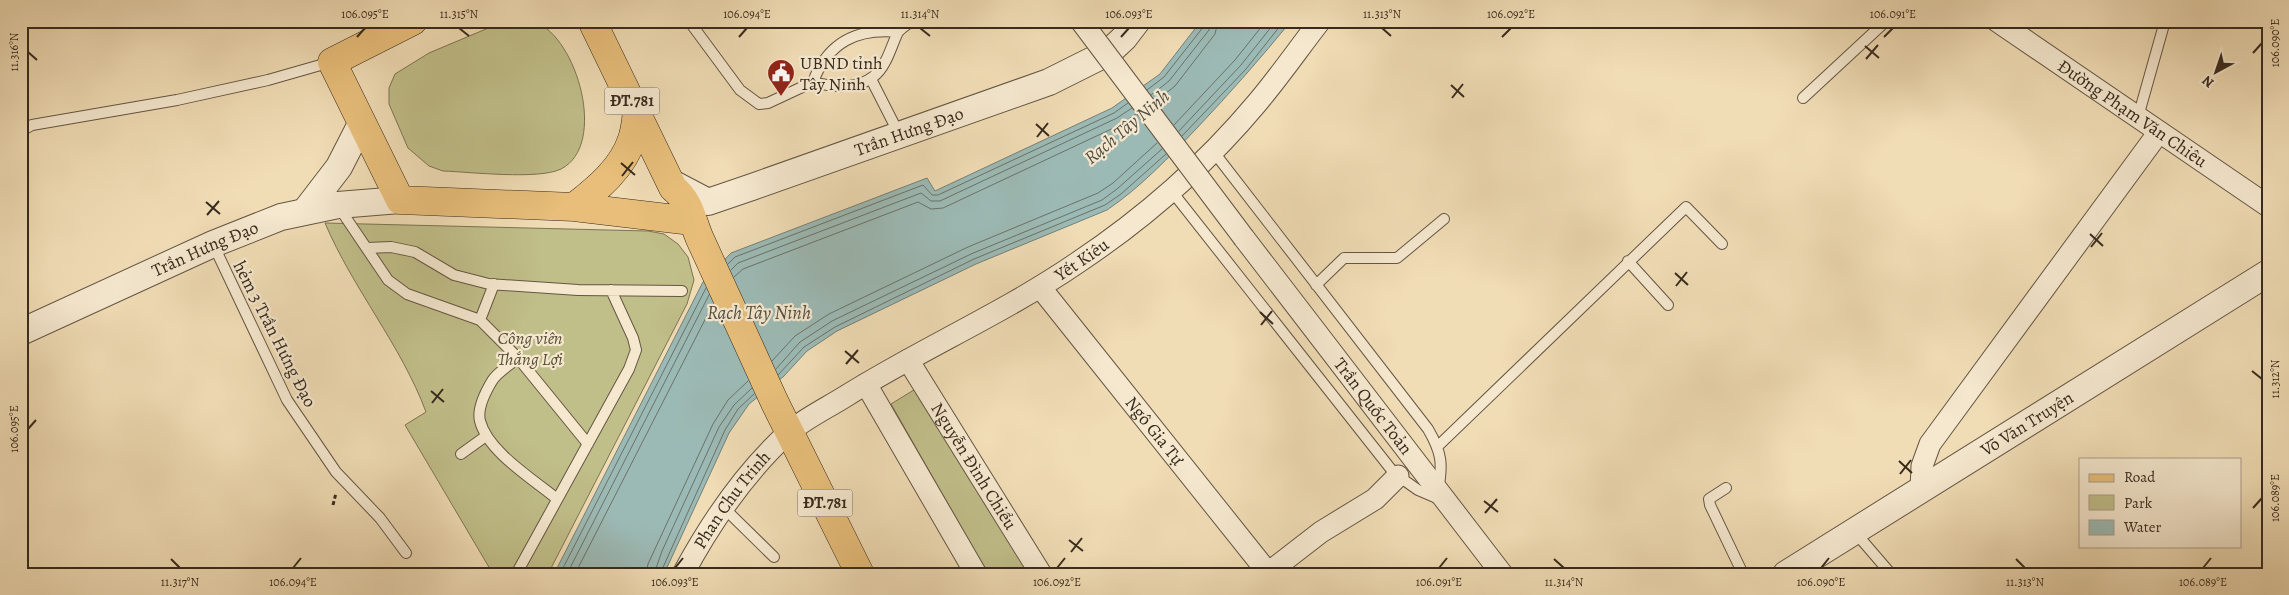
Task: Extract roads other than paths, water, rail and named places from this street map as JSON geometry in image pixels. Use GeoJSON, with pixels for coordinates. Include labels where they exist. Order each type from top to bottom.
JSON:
{"type":"FeatureCollection","features":[{"type":"Feature","properties":{"kind":"main road"},"geometry":{"type":"LineString","coordinates":[[400,200],[332,62],[413,21]]}},
{"type":"Feature","properties":{"kind":"main road","name":"ĐT.781"},"geometry":{"type":"LineString","coordinates":[[592,21],[672,185],[673,198],[683,216],[698,222],[775,403],[860,574]]}},
{"type":"Feature","properties":{"kind":"main road"},"geometry":{"type":"LineString","coordinates":[[574,206],[594,191],[622,160],[632,139],[637,112]]}},
{"type":"Feature","properties":{"kind":"main road","name":"Trần Hưng Đạo"},"geometry":{"type":"LineString","coordinates":[[400,200],[574,206],[698,222]]}},
{"type":"Feature","properties":{"kind":"street","name":"Trần Quốc Toản"},"geometry":{"type":"LineString","coordinates":[[1081,21],[1244,238],[1502,574]]}},
{"type":"Feature","properties":{"kind":"street","name":"Trần Hưng Đạo"},"geometry":{"type":"LineString","coordinates":[[698,222],[900,135],[1049,82],[1080,68],[1109,52],[1124,38],[1137,21]]}},
{"type":"Feature","properties":{"kind":"street","name":"Yết Kiêu"},"geometry":{"type":"LineString","coordinates":[[789,432],[866,384],[1040,287],[1078,263],[1140,216],[1213,151],[1256,104],[1320,21]]}},
{"type":"Feature","properties":{"kind":"street","name":"Đường Phạm Văn Chiêu"},"geometry":{"type":"LineString","coordinates":[[1997,21],[2268,206]]}},
{"type":"Feature","properties":{"kind":"street"},"geometry":{"type":"LineString","coordinates":[[306,210],[339,167],[361,124]]}},
{"type":"Feature","properties":{"kind":"street"},"geometry":{"type":"LineString","coordinates":[[1921,490],[1922,466],[1930,444],[2159,132]]}},
{"type":"Feature","properties":{"kind":"street","name":"Trần Hưng Đạo"},"geometry":{"type":"LineString","coordinates":[[21,332],[247,229],[306,210],[338,205],[400,200]]}},
{"type":"Feature","properties":{"kind":"street","name":"Võ Văn Truyện"},"geometry":{"type":"LineString","coordinates":[[1786,574],[2268,273]]}},
{"type":"Feature","properties":{"kind":"street","name":"Ngô Gia Tự"},"geometry":{"type":"LineString","coordinates":[[1040,287],[1269,574]]}},
{"type":"Feature","properties":{"kind":"street","name":"Nguyễn Đình Chiểu"},"geometry":{"type":"LineString","coordinates":[[908,360],[1041,574]]}},
{"type":"Feature","properties":{"kind":"street"},"geometry":{"type":"LineString","coordinates":[[866,384],[976,574]]}},
{"type":"Feature","properties":{"kind":"street","name":"Phan Chu Trinh"},"geometry":{"type":"LineString","coordinates":[[683,574],[705,533],[723,507],[789,432]]}},
{"type":"Feature","properties":{"kind":"street"},"geometry":{"type":"LineString","coordinates":[[1269,574],[1321,532],[1375,499],[1398,476]]}},
{"type":"Feature","properties":{"kind":"lane"},"geometry":{"type":"LineString","coordinates":[[689,21],[740,90],[759,104],[768,103],[813,82],[832,87],[845,87],[871,79],[884,65],[898,32],[912,21]]}},
{"type":"Feature","properties":{"kind":"lane"},"geometry":{"type":"LineString","coordinates":[[1803,98],[1886,21]]}},
{"type":"Feature","properties":{"kind":"lane"},"geometry":{"type":"LineString","coordinates":[[2138,117],[2165,21]]}},
{"type":"Feature","properties":{"kind":"lane"},"geometry":{"type":"LineString","coordinates":[[813,82],[818,67],[827,55],[852,37],[868,31],[898,32]]}},
{"type":"Feature","properties":{"kind":"lane"},"geometry":{"type":"LineString","coordinates":[[21,131],[32,125],[177,100],[268,80],[332,62]]}},
{"type":"Feature","properties":{"kind":"lane"},"geometry":{"type":"LineString","coordinates":[[871,79],[900,135]]}},
{"type":"Feature","properties":{"kind":"lane"},"geometry":{"type":"LineString","coordinates":[[1170,190],[1398,476],[1418,490],[1443,497],[1443,468],[1438,446],[1428,429],[1213,151]]}},
{"type":"Feature","properties":{"kind":"lane"},"geometry":{"type":"LineString","coordinates":[[338,205],[388,280],[407,294],[480,320],[518,358],[588,444]]}},
{"type":"Feature","properties":{"kind":"lane"},"geometry":{"type":"LineString","coordinates":[[1438,446],[1686,207],[1722,244]]}},
{"type":"Feature","properties":{"kind":"lane"},"geometry":{"type":"LineString","coordinates":[[1316,285],[1344,258],[1397,258],[1444,219]]}},
{"type":"Feature","properties":{"kind":"lane","name":"hẻm 3 Trần Hưng Đạo"},"geometry":{"type":"LineString","coordinates":[[213,244],[287,400],[336,472],[380,518],[406,553]]}},
{"type":"Feature","properties":{"kind":"lane"},"geometry":{"type":"LineString","coordinates":[[366,248],[391,247],[415,252],[454,276],[494,284],[578,290],[682,291]]}},
{"type":"Feature","properties":{"kind":"lane"},"geometry":{"type":"LineString","coordinates":[[1628,261],[1668,304]]}},
{"type":"Feature","properties":{"kind":"lane"},"geometry":{"type":"LineString","coordinates":[[480,320],[494,284]]}},
{"type":"Feature","properties":{"kind":"lane"},"geometry":{"type":"LineString","coordinates":[[519,569],[629,369],[636,350],[611,290]]}},
{"type":"Feature","properties":{"kind":"lane"},"geometry":{"type":"LineString","coordinates":[[518,358],[492,379],[480,408],[479,419],[486,436],[495,448],[557,499]]}},
{"type":"Feature","properties":{"kind":"lane"},"geometry":{"type":"LineString","coordinates":[[461,454],[486,436]]}},
{"type":"Feature","properties":{"kind":"lane"},"geometry":{"type":"LineString","coordinates":[[1726,488],[1709,499],[1710,505],[1743,574]]}},
{"type":"Feature","properties":{"kind":"lane"},"geometry":{"type":"LineString","coordinates":[[723,507],[774,557]]}},
{"type":"Feature","properties":{"kind":"lane"},"geometry":{"type":"LineString","coordinates":[[1854,531],[1891,574]]}},
{"type":"Feature","properties":{"kind":"water","name":"Rạch Tây Ninh"},"geometry":{"type":"Polygon","coordinates":[[[1201,21],[1291,21],[1233,89],[1176,150],[1143,182],[1107,210],[976,264],[837,331],[807,351],[783,377],[749,404],[729,433],[664,574],[554,574],[703,282],[731,253],[927,178],[935,191],[1112,108],[1160,74],[1201,21]]]}},
{"type":"Feature","properties":{"kind":"place","name":"UBND tỉnh Tây Ninh"},"geometry":{"type":"Point","coordinates":[781,97]}},
{"type":"Feature","properties":{"kind":"park label","name":"Công viên Thắng Lợi"},"geometry":{"type":"Point","coordinates":[530,348]}}]}
